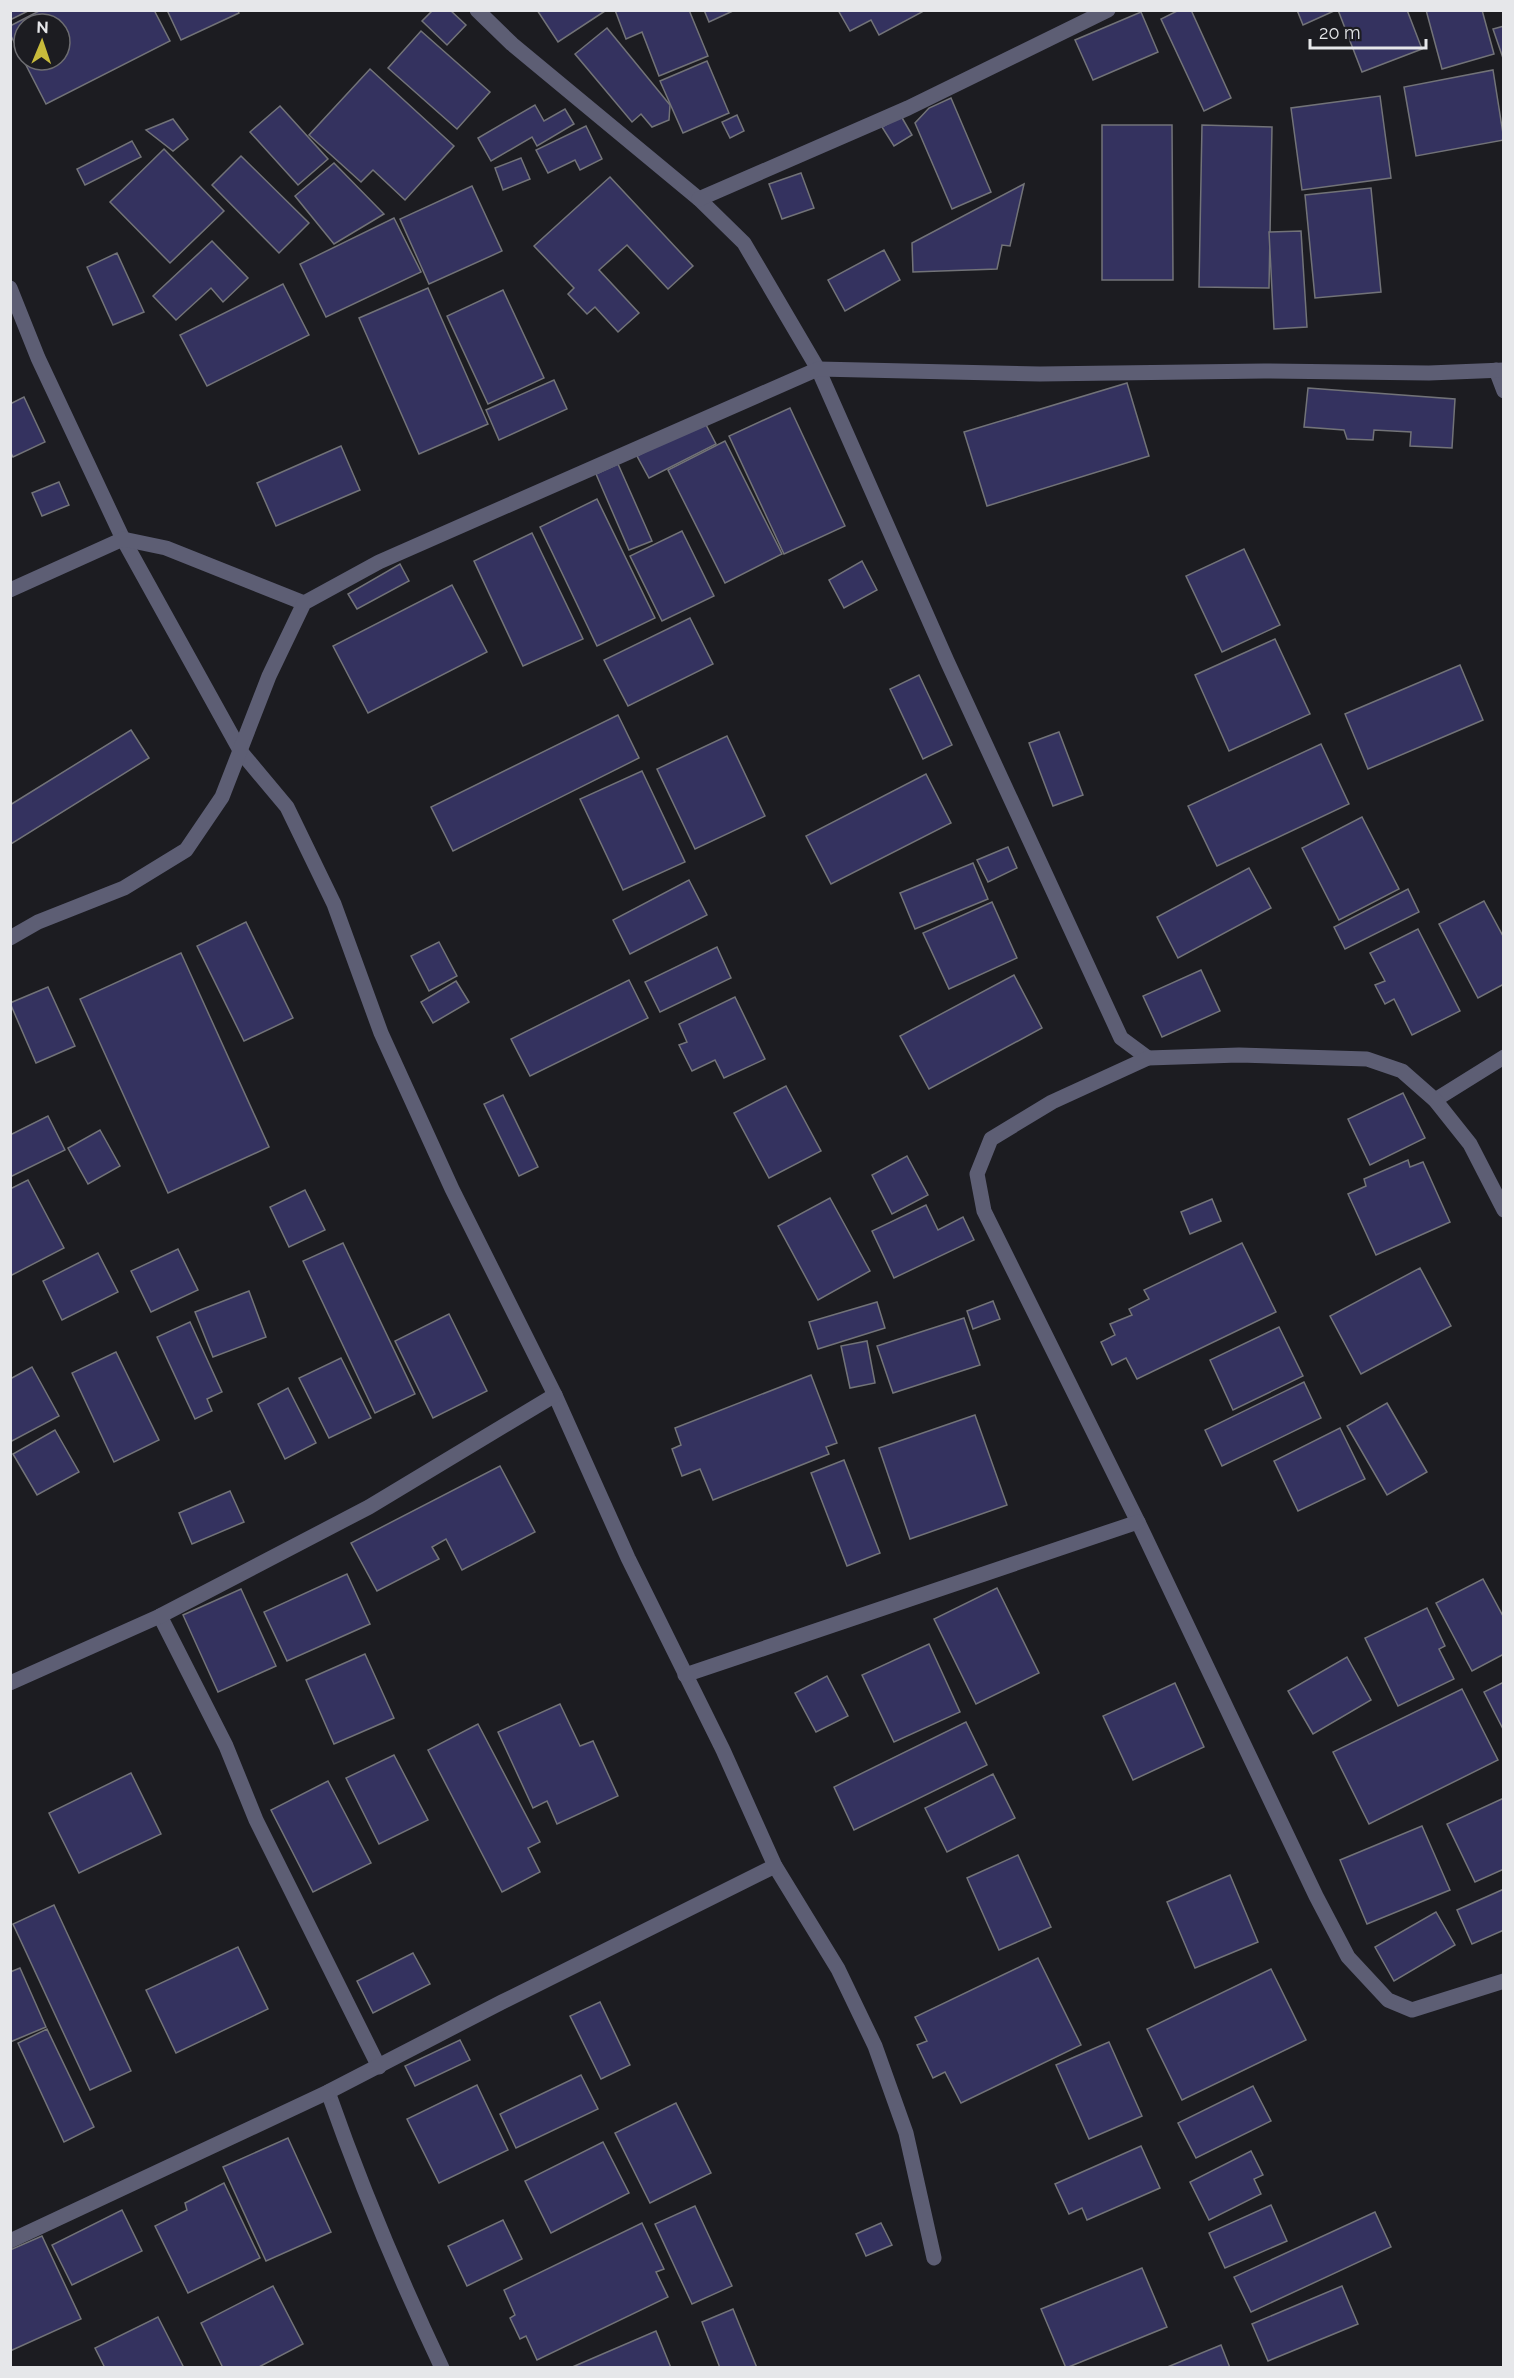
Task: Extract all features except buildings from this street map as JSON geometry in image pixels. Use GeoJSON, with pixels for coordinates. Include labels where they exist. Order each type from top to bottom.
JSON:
{"type":"FeatureCollection","features":[{"type":"Feature","properties":{"kind":"street"},"geometry":{"type":"LineString","coordinates":[[477,10],[512,44],[699,199],[744,243],[818,369],[947,661],[1122,1038],[1148,1058]]}},
{"type":"Feature","properties":{"kind":"street"},"geometry":{"type":"LineString","coordinates":[[699,199],[908,108],[1108,10]]}},
{"type":"Feature","properties":{"kind":"street"},"geometry":{"type":"LineString","coordinates":[[10,288],[38,357],[123,539],[241,752],[287,807],[334,904],[381,1033],[452,1189],[555,1395],[628,1558],[686,1675],[775,1866],[838,1969],[875,2046],[906,2133],[934,2258]]}},
{"type":"Feature","properties":{"kind":"street"},"geometry":{"type":"LineString","coordinates":[[10,938],[38,922],[124,888],[186,850],[222,797],[269,676],[304,603],[379,562],[818,369],[1040,374],[1264,371],[1429,373],[1499,370],[1503,391]]}},
{"type":"Feature","properties":{"kind":"street"},"geometry":{"type":"LineString","coordinates":[[10,590],[123,539],[166,548],[304,603]]}},
{"type":"Feature","properties":{"kind":"street"},"geometry":{"type":"LineString","coordinates":[[1503,1210],[1470,1144],[1435,1100],[1402,1071],[1367,1059],[1239,1055],[1148,1058],[1052,1101],[991,1139],[977,1174],[984,1210],[1138,1522],[1316,1896],[1348,1957],[1388,2000],[1412,2010],[1503,1982]]}},
{"type":"Feature","properties":{"kind":"street"},"geometry":{"type":"LineString","coordinates":[[1435,1100],[1503,1058]]}},
{"type":"Feature","properties":{"kind":"street"},"geometry":{"type":"LineString","coordinates":[[10,1683],[160,1616],[369,1507],[555,1395]]}},
{"type":"Feature","properties":{"kind":"street"},"geometry":{"type":"LineString","coordinates":[[686,1675],[1138,1522]]}},
{"type":"Feature","properties":{"kind":"street"},"geometry":{"type":"LineString","coordinates":[[160,1616],[226,1746],[256,1820],[379,2067]]}},
{"type":"Feature","properties":{"kind":"street"},"geometry":{"type":"LineString","coordinates":[[10,2241],[379,2067],[502,2002],[775,1866]]}},
{"type":"Feature","properties":{"kind":"street"},"geometry":{"type":"LineString","coordinates":[[328,2092],[358,2179],[442,2367]]}}]}
